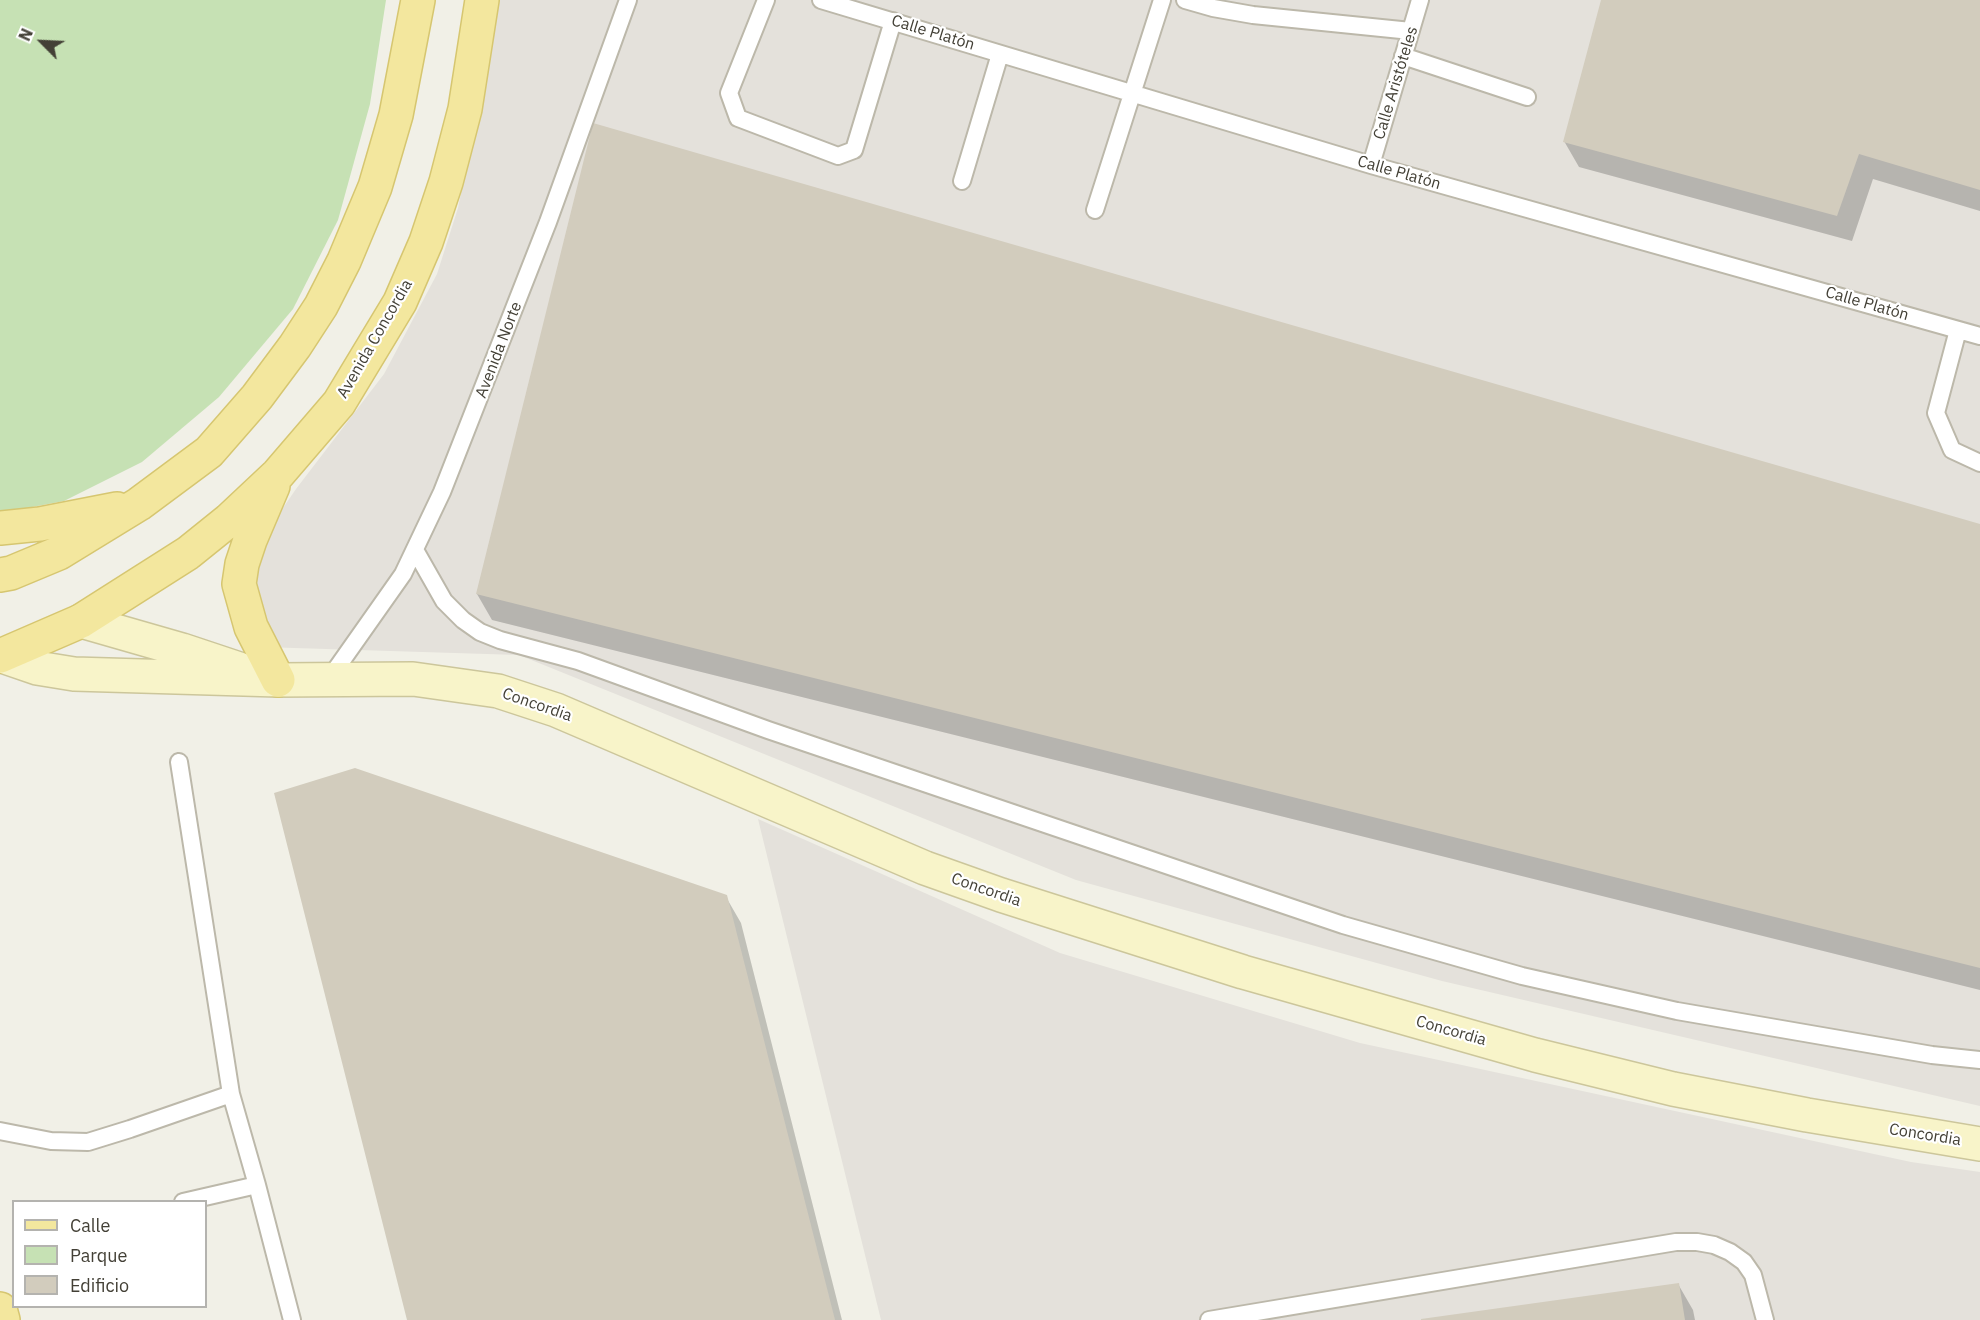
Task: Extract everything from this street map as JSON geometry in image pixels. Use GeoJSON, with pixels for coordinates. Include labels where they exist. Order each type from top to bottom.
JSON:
{"type":"FeatureCollection","features":[{"type":"Feature","properties":{"kind":"main road"},"geometry":{"type":"LineString","coordinates":[[0,575],[11,573],[59,553],[139,504],[209,452],[257,398],[295,346],[321,306],[344,261],[375,187],[396,115],[418,0]]}},
{"type":"Feature","properties":{"kind":"main road","name":"Avenida Concordia"},"geometry":{"type":"LineString","coordinates":[[1,656],[81,621],[188,553],[229,520],[278,474],[339,403],[400,302],[426,242],[446,182],[465,109],[482,0]]}},
{"type":"Feature","properties":{"kind":"main road"},"geometry":{"type":"LineString","coordinates":[[272,680],[251,627],[239,584],[242,564],[250,540],[278,474]]}},
{"type":"Feature","properties":{"kind":"main road"},"geometry":{"type":"LineString","coordinates":[[0,528],[40,524],[139,504]]}},
{"type":"Feature","properties":{"kind":"main road"},"geometry":{"type":"LineString","coordinates":[[0,1308],[3,1320]]}},
{"type":"Feature","properties":{"kind":"street"},"geometry":{"type":"LineString","coordinates":[[81,621],[272,680]]}},
{"type":"Feature","properties":{"kind":"street","name":"Concordia"},"geometry":{"type":"LineString","coordinates":[[1,656],[37,668],[74,674],[272,680],[413,679],[498,691],[524,698],[567,715],[925,868],[1001,895],[1243,972],[1535,1055],[1673,1089],[1807,1115],[1980,1144]]}},
{"type":"Feature","properties":{"kind":"lane","name":"Avenida Norte"},"geometry":{"type":"LineString","coordinates":[[329,679],[392,592],[442,492],[548,222],[628,0]]}},
{"type":"Feature","properties":{"kind":"lane"},"geometry":{"type":"LineString","coordinates":[[766,0],[729,93],[738,118],[838,156],[854,150],[893,21]]}},
{"type":"Feature","properties":{"kind":"lane","name":"Calle Platón"},"geometry":{"type":"LineString","coordinates":[[821,0],[1371,165],[1980,336]]}},
{"type":"Feature","properties":{"kind":"lane"},"geometry":{"type":"LineString","coordinates":[[1095,210],[1162,0]]}},
{"type":"Feature","properties":{"kind":"lane"},"geometry":{"type":"LineString","coordinates":[[1185,0],[1253,15],[1411,31]]}},
{"type":"Feature","properties":{"kind":"lane","name":"Calle Aristóteles"},"geometry":{"type":"LineString","coordinates":[[1371,165],[1420,0]]}},
{"type":"Feature","properties":{"kind":"lane"},"geometry":{"type":"LineString","coordinates":[[962,181],[1000,54]]}},
{"type":"Feature","properties":{"kind":"lane"},"geometry":{"type":"LineString","coordinates":[[1403,56],[1527,97]]}},
{"type":"Feature","properties":{"kind":"lane"},"geometry":{"type":"LineString","coordinates":[[1958,330],[1936,413],[1952,450],[1980,463]]}},
{"type":"Feature","properties":{"kind":"lane"},"geometry":{"type":"LineString","coordinates":[[415,550],[444,601],[463,620],[480,632],[578,661],[768,730],[1344,925],[1522,975],[1677,1011],[1932,1055],[1980,1060]]}},
{"type":"Feature","properties":{"kind":"lane"},"geometry":{"type":"LineString","coordinates":[[179,762],[231,1094],[292,1320]]}},
{"type":"Feature","properties":{"kind":"lane"},"geometry":{"type":"LineString","coordinates":[[0,1131],[51,1141],[88,1142],[231,1094]]}},
{"type":"Feature","properties":{"kind":"lane"},"geometry":{"type":"LineString","coordinates":[[192,1200],[257,1185]]}},
{"type":"Feature","properties":{"kind":"lane"},"geometry":{"type":"LineString","coordinates":[[1209,1320],[1676,1242],[1697,1242],[1714,1245],[1744,1262],[1754,1275],[1765,1320]]}},
{"type":"Feature","properties":{"kind":"lane"},"geometry":{"type":"LineString","coordinates":[[0,1308],[12,1298]]}},
{"type":"Feature","properties":{"kind":"shaded area"},"geometry":{"type":"Polygon","coordinates":[[[499,0],[1980,0],[1980,1106],[1442,981],[1076,880],[519,655],[262,647],[250,556],[296,489],[384,374],[437,274],[458,208],[499,0]]]}},
{"type":"Feature","properties":{"kind":"shaded area"},"geometry":{"type":"Polygon","coordinates":[[[758,819],[1060,953],[1360,1043],[1911,1162],[1980,1172],[1980,1320],[881,1320],[758,819]]]}},
{"type":"Feature","properties":{"kind":"green space"},"geometry":{"type":"Polygon","coordinates":[[[0,0],[386,0],[370,104],[338,220],[293,309],[219,397],[142,462],[64,501],[0,513],[0,0]]]}},
{"type":"Feature","properties":{"kind":"building"},"geometry":{"type":"Polygon","coordinates":[[[1601,0],[1980,0],[1980,190],[1859,154],[1837,216],[1563,142],[1601,0]]]}},
{"type":"Feature","properties":{"kind":"building"},"geometry":{"type":"Polygon","coordinates":[[[593,123],[1980,524],[1980,968],[476,594],[593,123]]]}},
{"type":"Feature","properties":{"kind":"building"},"geometry":{"type":"Polygon","coordinates":[[[355,768],[727,895],[835,1320],[407,1320],[274,793],[355,768]]]}},
{"type":"Feature","properties":{"kind":"building"},"geometry":{"type":"Polygon","coordinates":[[[1679,1283],[1685,1320],[1421,1320],[1421,1319],[1679,1283]]]}}]}
